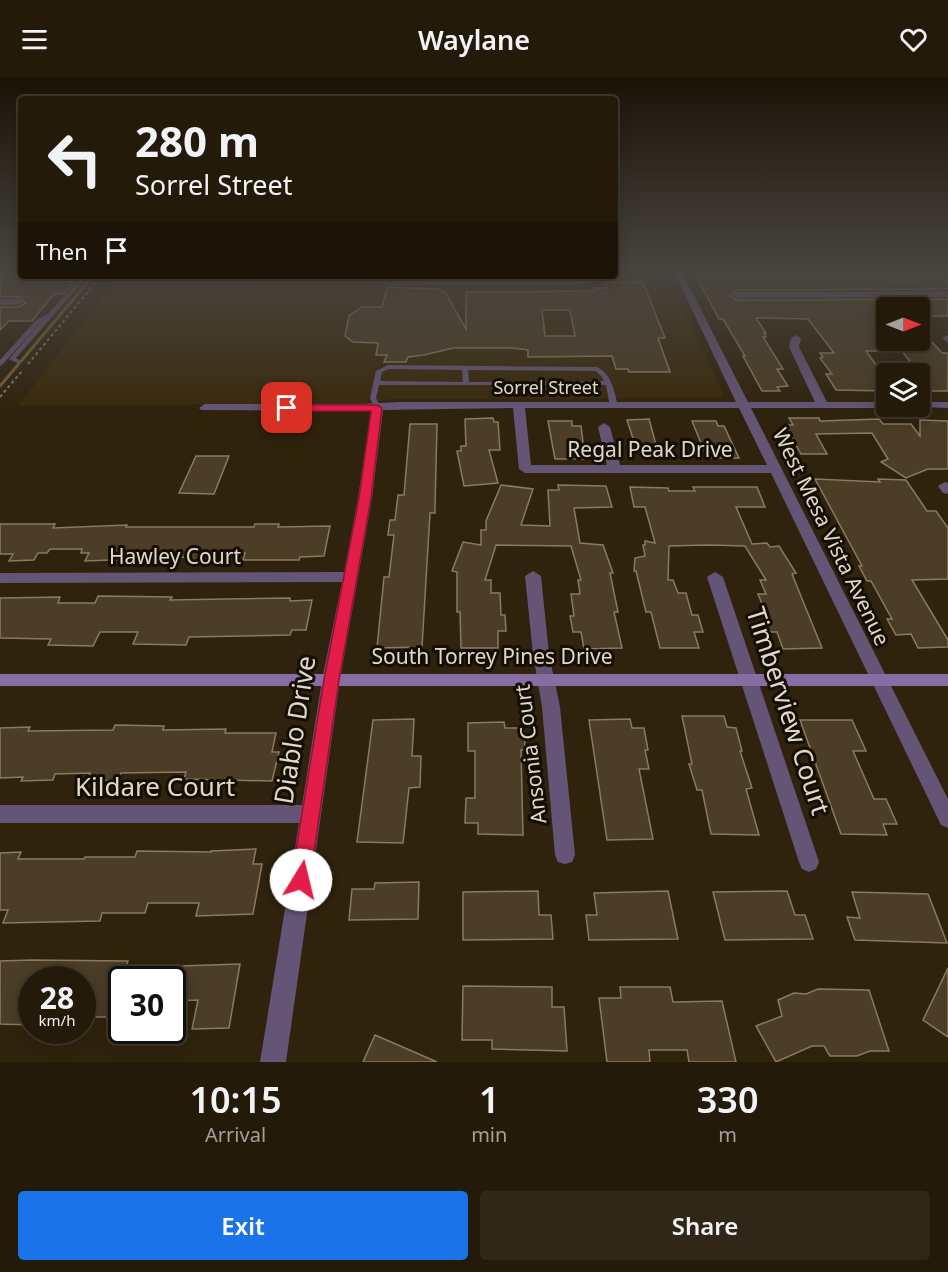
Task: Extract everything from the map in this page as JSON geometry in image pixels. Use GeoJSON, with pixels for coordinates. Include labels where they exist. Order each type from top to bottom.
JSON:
{"type":"FeatureCollection","features":[{"type":"Feature","properties":{"kind":"main road","name":"South Torrey Pines Drive"},"geometry":{"type":"LineString","coordinates":[[0,680],[948,680]]}},
{"type":"Feature","properties":{"kind":"street","name":"West Mesa Vista Avenue"},"geometry":{"type":"LineString","coordinates":[[701,318],[948,819]]}},
{"type":"Feature","properties":{"kind":"street"},"geometry":{"type":"LineString","coordinates":[[796,338],[794,347],[823,405]]}},
{"type":"Feature","properties":{"kind":"street","name":"Sorrel Street"},"geometry":{"type":"LineString","coordinates":[[205,408],[377,408],[399,405],[876,405]]}},
{"type":"Feature","properties":{"kind":"street"},"geometry":{"type":"LineString","coordinates":[[930,405],[948,405]]}},
{"type":"Feature","properties":{"kind":"street","name":"Regal Peak Drive"},"geometry":{"type":"LineString","coordinates":[[519,406],[525,469],[775,469]]}},
{"type":"Feature","properties":{"kind":"street","name":"Diablo Drive"},"geometry":{"type":"LineString","coordinates":[[273,1062],[331,680],[365,498],[377,408]]}},
{"type":"Feature","properties":{"kind":"street"},"geometry":{"type":"LineString","coordinates":[[604,427],[614,469]]}},
{"type":"Feature","properties":{"kind":"street","name":"Ansonia Court"},"geometry":{"type":"LineString","coordinates":[[534,576],[541,654],[551,706],[565,855]]}},
{"type":"Feature","properties":{"kind":"street","name":"Hawley Court"},"geometry":{"type":"LineString","coordinates":[[0,578],[349,577]]}},
{"type":"Feature","properties":{"kind":"street","name":"Timberview Court"},"geometry":{"type":"LineString","coordinates":[[715,577],[810,862]]}},
{"type":"Feature","properties":{"kind":"street","name":"Kildare Court"},"geometry":{"type":"LineString","coordinates":[[0,814],[311,814]]}},
{"type":"Feature","properties":{"kind":"lane"},"geometry":{"type":"LineString","coordinates":[[0,364],[38,321],[43,318]]}},
{"type":"Feature","properties":{"kind":"lane"},"geometry":{"type":"LineString","coordinates":[[19,362],[12,359],[49,318]]}},
{"type":"Feature","properties":{"kind":"lane"},"geometry":{"type":"LineString","coordinates":[[377,408],[374,398],[376,383],[379,371],[387,367],[593,368],[603,371],[614,406]]}},
{"type":"Feature","properties":{"kind":"lane"},"geometry":{"type":"LineString","coordinates":[[465,368],[466,384]]}},
{"type":"Feature","properties":{"kind":"lane"},"geometry":{"type":"LineString","coordinates":[[376,383],[608,383]]}},
{"type":"Feature","properties":{"kind":"path"},"geometry":{"type":"LineString","coordinates":[[0,397],[66,318]]}},
{"type":"Feature","properties":{"kind":"shaded area"},"geometry":{"type":"Polygon","coordinates":[[[86,318],[687,318],[724,395],[720,398],[391,399],[361,404],[18,406],[86,318]]]}},
{"type":"Feature","properties":{"kind":"building"},"geometry":{"type":"Polygon","coordinates":[[[0,318],[35,318],[32,321],[9,321],[0,330],[0,318]]]}},
{"type":"Feature","properties":{"kind":"building"},"geometry":{"type":"Polygon","coordinates":[[[349,318],[460,318],[466,329],[466,318],[543,318],[545,336],[575,336],[572,318],[657,318],[665,338],[658,338],[670,372],[629,372],[628,369],[616,369],[612,356],[528,357],[528,350],[512,348],[453,348],[408,357],[406,362],[384,362],[387,355],[376,355],[378,343],[353,342],[345,336],[349,318]]]}},
{"type":"Feature","properties":{"kind":"building"},"geometry":{"type":"Polygon","coordinates":[[[718,318],[876,318],[876,351],[866,351],[876,365],[876,391],[836,390],[826,374],[832,374],[820,358],[823,357],[820,353],[834,353],[808,319],[756,318],[766,333],[764,333],[766,337],[763,337],[783,369],[777,369],[788,386],[777,387],[780,391],[762,391],[723,319],[718,318]]]}},
{"type":"Feature","properties":{"kind":"building"},"geometry":{"type":"Polygon","coordinates":[[[930,340],[942,353],[948,353],[948,391],[930,391],[930,363],[911,363],[902,351],[930,351],[930,340]]]}},
{"type":"Feature","properties":{"kind":"building"},"geometry":{"type":"Polygon","coordinates":[[[493,418],[494,422],[498,422],[500,450],[489,450],[498,483],[464,486],[457,451],[461,451],[461,446],[466,446],[465,419],[493,418]]]}},
{"type":"Feature","properties":{"kind":"building"},"geometry":{"type":"Polygon","coordinates":[[[789,418],[819,418],[820,421],[879,419],[883,424],[911,424],[920,436],[920,420],[948,421],[948,469],[928,469],[906,478],[881,462],[888,459],[872,433],[816,434],[827,454],[801,454],[785,425],[793,425],[789,418]]]}},
{"type":"Feature","properties":{"kind":"building"},"geometry":{"type":"Polygon","coordinates":[[[649,419],[659,456],[645,457],[643,451],[637,451],[627,420],[649,419]]]}},
{"type":"Feature","properties":{"kind":"building"},"geometry":{"type":"Polygon","coordinates":[[[548,421],[572,421],[572,426],[581,426],[585,459],[555,459],[548,421]]]}},
{"type":"Feature","properties":{"kind":"building"},"geometry":{"type":"Polygon","coordinates":[[[692,421],[716,421],[718,426],[724,426],[739,458],[707,458],[692,421]]]}},
{"type":"Feature","properties":{"kind":"building"},"geometry":{"type":"Polygon","coordinates":[[[410,424],[437,424],[435,513],[430,513],[422,647],[377,648],[384,577],[389,577],[394,535],[388,535],[390,520],[395,520],[398,495],[404,495],[410,424]]]}},
{"type":"Feature","properties":{"kind":"building"},"geometry":{"type":"Polygon","coordinates":[[[196,456],[229,456],[214,494],[179,493],[196,456]]]}},
{"type":"Feature","properties":{"kind":"building"},"geometry":{"type":"Polygon","coordinates":[[[815,479],[880,482],[878,479],[906,480],[927,511],[936,511],[948,528],[948,579],[912,580],[948,640],[948,647],[918,648],[911,634],[896,635],[887,619],[892,619],[871,581],[867,581],[859,566],[862,566],[815,479]]]}},
{"type":"Feature","properties":{"kind":"building"},"geometry":{"type":"Polygon","coordinates":[[[501,485],[533,489],[521,525],[550,526],[548,490],[559,490],[558,485],[606,486],[612,507],[574,508],[580,543],[603,545],[613,573],[610,573],[618,612],[614,612],[622,648],[584,649],[581,632],[573,632],[570,616],[574,616],[571,594],[580,594],[578,580],[581,580],[571,546],[496,545],[485,580],[491,580],[491,593],[500,593],[501,615],[505,615],[506,631],[498,631],[498,648],[461,648],[460,612],[457,612],[457,572],[452,571],[463,542],[481,545],[481,530],[486,530],[486,521],[501,485]]]}},
{"type":"Feature","properties":{"kind":"building"},"geometry":{"type":"Polygon","coordinates":[[[630,487],[695,491],[693,487],[757,487],[765,507],[736,507],[752,544],[767,543],[770,547],[779,546],[796,573],[792,574],[822,648],[783,649],[777,632],[769,632],[763,616],[767,616],[758,594],[766,594],[760,580],[766,580],[745,546],[708,545],[669,546],[668,580],[673,580],[678,593],[686,593],[692,615],[698,615],[703,632],[694,632],[699,648],[660,648],[651,612],[646,612],[636,571],[634,571],[635,558],[645,556],[643,545],[645,541],[655,543],[645,507],[634,507],[630,487]]]}},
{"type":"Feature","properties":{"kind":"building"},"geometry":{"type":"Polygon","coordinates":[[[0,524],[55,524],[53,528],[127,525],[126,527],[254,527],[255,524],[279,524],[278,527],[330,526],[324,556],[300,557],[299,560],[243,560],[245,553],[215,553],[213,560],[190,560],[191,557],[85,561],[89,553],[81,553],[82,549],[50,549],[47,553],[38,553],[34,560],[9,561],[13,554],[0,554],[0,524]]]}},
{"type":"Feature","properties":{"kind":"building"},"geometry":{"type":"Polygon","coordinates":[[[98,596],[172,597],[170,600],[290,598],[290,601],[312,600],[306,630],[292,630],[290,635],[189,637],[186,645],[133,644],[138,632],[100,632],[93,646],[48,645],[51,639],[0,638],[0,598],[60,597],[58,603],[95,603],[98,596]]]}},
{"type":"Feature","properties":{"kind":"building"},"geometry":{"type":"Polygon","coordinates":[[[682,716],[724,716],[727,727],[736,728],[742,751],[740,751],[752,788],[746,789],[759,835],[711,834],[702,790],[697,790],[689,764],[692,764],[682,716]]]}},
{"type":"Feature","properties":{"kind":"building"},"geometry":{"type":"Polygon","coordinates":[[[414,719],[412,756],[421,756],[420,787],[409,788],[403,843],[357,842],[373,720],[414,719]]]}},
{"type":"Feature","properties":{"kind":"building"},"geometry":{"type":"Polygon","coordinates":[[[630,719],[632,728],[644,728],[649,769],[639,769],[653,839],[607,840],[589,720],[630,719]]]}},
{"type":"Feature","properties":{"kind":"building"},"geometry":{"type":"Polygon","coordinates":[[[800,720],[852,720],[866,751],[853,751],[874,799],[886,799],[897,824],[883,824],[887,835],[841,834],[800,720]]]}},
{"type":"Feature","properties":{"kind":"building"},"geometry":{"type":"Polygon","coordinates":[[[504,722],[505,728],[524,728],[525,750],[521,750],[523,835],[478,834],[478,823],[465,823],[466,798],[475,798],[475,751],[468,751],[468,723],[504,722]]]}},
{"type":"Feature","properties":{"kind":"building"},"geometry":{"type":"Polygon","coordinates":[[[115,725],[164,726],[163,730],[226,729],[225,733],[276,733],[272,752],[279,752],[272,781],[184,779],[186,772],[121,773],[118,780],[87,781],[90,773],[55,774],[53,780],[21,781],[23,777],[0,778],[0,728],[30,727],[28,731],[113,730],[115,725]]]}},
{"type":"Feature","properties":{"kind":"building"},"geometry":{"type":"Polygon","coordinates":[[[256,849],[253,864],[262,864],[253,914],[196,916],[199,903],[148,903],[145,913],[102,913],[100,921],[3,923],[8,910],[0,910],[0,853],[21,852],[18,859],[84,859],[85,857],[135,857],[137,851],[211,852],[256,849]]]}},
{"type":"Feature","properties":{"kind":"building"},"geometry":{"type":"Polygon","coordinates":[[[419,882],[418,919],[349,920],[352,889],[374,889],[375,883],[419,882]]]}},
{"type":"Feature","properties":{"kind":"building"},"geometry":{"type":"Polygon","coordinates":[[[538,891],[539,915],[551,915],[553,939],[463,940],[463,892],[538,891]]]}},
{"type":"Feature","properties":{"kind":"building"},"geometry":{"type":"Polygon","coordinates":[[[668,891],[678,939],[589,940],[586,915],[597,915],[594,893],[668,891]]]}},
{"type":"Feature","properties":{"kind":"building"},"geometry":{"type":"Polygon","coordinates":[[[787,891],[795,915],[805,915],[813,939],[725,940],[713,892],[787,891]]]}},
{"type":"Feature","properties":{"kind":"building"},"geometry":{"type":"Polygon","coordinates":[[[852,892],[928,894],[947,943],[855,940],[847,917],[860,918],[852,892]]]}},
{"type":"Feature","properties":{"kind":"building"},"geometry":{"type":"Polygon","coordinates":[[[0,961],[128,961],[126,966],[108,966],[108,1017],[96,1017],[96,966],[18,966],[18,1025],[0,1024],[0,961]]]}},
{"type":"Feature","properties":{"kind":"building"},"geometry":{"type":"Polygon","coordinates":[[[240,964],[229,1028],[192,1029],[198,1000],[186,1000],[186,966],[180,966],[240,964]]]}},
{"type":"Feature","properties":{"kind":"building"},"geometry":{"type":"Polygon","coordinates":[[[948,968],[948,1037],[923,1020],[948,968]]]}},
{"type":"Feature","properties":{"kind":"building"},"geometry":{"type":"Polygon","coordinates":[[[463,986],[552,987],[552,1007],[564,1007],[567,1051],[492,1049],[492,1040],[462,1040],[463,986]]]}},
{"type":"Feature","properties":{"kind":"building"},"geometry":{"type":"Polygon","coordinates":[[[620,987],[670,987],[673,1002],[722,1001],[736,1062],[689,1062],[687,1050],[649,1050],[650,1062],[607,1062],[599,998],[621,998],[620,987]]]}},
{"type":"Feature","properties":{"kind":"building"},"geometry":{"type":"Polygon","coordinates":[[[818,989],[869,990],[889,1051],[870,1051],[857,1056],[830,1056],[824,1046],[812,1046],[776,1062],[756,1026],[782,1016],[778,1000],[794,993],[806,994],[818,989]]]}},
{"type":"Feature","properties":{"kind":"building"},"geometry":{"type":"Polygon","coordinates":[[[375,1035],[437,1062],[363,1062],[375,1035]]]}},
{"type":"Feature","properties":{"kind":"waterway"},"geometry":{"type":"LineString","coordinates":[[0,386],[58,318]]}},
{"type":"Feature","properties":{"kind":"route"},"geometry":{"type":"LineString","coordinates":[[287,408],[377,408],[365,498],[331,680],[301,880]]}}]}
